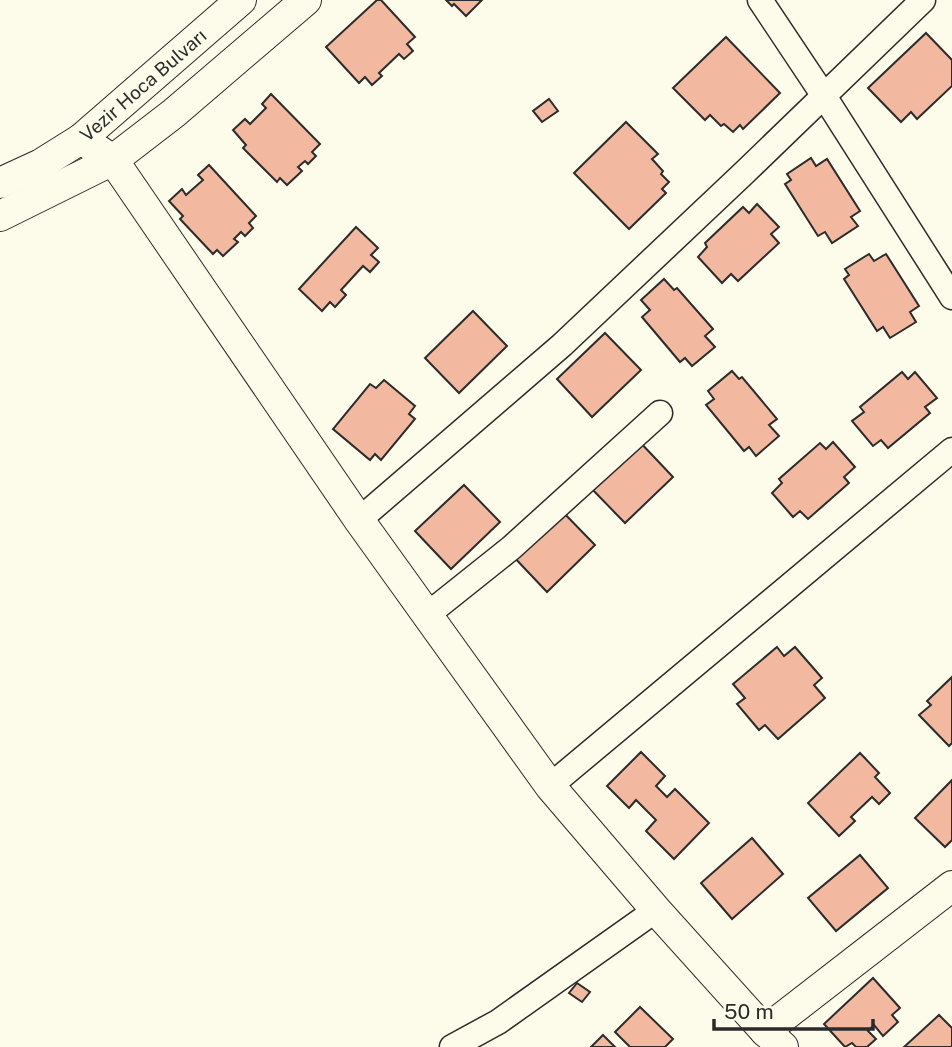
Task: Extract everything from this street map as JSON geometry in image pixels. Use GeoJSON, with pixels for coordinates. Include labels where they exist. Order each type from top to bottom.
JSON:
{"type":"FeatureCollection","features":[{"type":"Feature","properties":{"kind":"main road","name":"Vezir Hoca Bulvarı"},"geometry":{"type":"LineString","coordinates":[[0,183],[41,164],[81,139],[241,0]]}},
{"type":"Feature","properties":{"kind":"main road","name":"Vezir Hoca Bulvarı"},"geometry":{"type":"LineString","coordinates":[[0,216],[113,160],[174,113],[306,0]]}},
{"type":"Feature","properties":{"kind":"main road"},"geometry":{"type":"LineString","coordinates":[[81,139],[113,160],[359,520],[550,786],[656,910],[774,1039],[952,886]]}},
{"type":"Feature","properties":{"kind":"street"},"geometry":{"type":"LineString","coordinates":[[760,0],[952,297]]}},
{"type":"Feature","properties":{"kind":"street"},"geometry":{"type":"LineString","coordinates":[[359,520],[562,345],[923,0]]}},
{"type":"Feature","properties":{"kind":"street"},"geometry":{"type":"LineString","coordinates":[[427,615],[511,548],[660,413]]}},
{"type":"Feature","properties":{"kind":"street"},"geometry":{"type":"LineString","coordinates":[[550,786],[951,452]]}},
{"type":"Feature","properties":{"kind":"street"},"geometry":{"type":"LineString","coordinates":[[452,1047],[498,1022],[656,910]]}},
{"type":"Feature","properties":{"kind":"building"},"geometry":{"type":"Polygon","coordinates":[[[377,0],[381,0],[415,37],[407,44],[413,51],[404,59],[399,54],[379,73],[382,76],[372,85],[365,77],[359,83],[326,47],[377,0]]]}},
{"type":"Feature","properties":{"kind":"building"},"geometry":{"type":"Polygon","coordinates":[[[446,0],[482,0],[466,16],[446,0]]]}},
{"type":"Feature","properties":{"kind":"building"},"geometry":{"type":"Polygon","coordinates":[[[926,33],[952,60],[952,86],[917,119],[911,112],[901,122],[868,88],[926,33]]]}},
{"type":"Feature","properties":{"kind":"building"},"geometry":{"type":"Polygon","coordinates":[[[726,37],[780,93],[743,129],[740,125],[733,132],[724,124],[721,126],[710,115],[705,120],[673,88],[726,37]]]}},
{"type":"Feature","properties":{"kind":"building"},"geometry":{"type":"Polygon","coordinates":[[[271,94],[320,144],[312,152],[316,156],[308,164],[305,161],[298,167],[302,171],[287,185],[280,178],[277,182],[243,148],[246,145],[233,130],[245,119],[250,124],[266,108],[262,104],[271,94]]]}},
{"type":"Feature","properties":{"kind":"building"},"geometry":{"type":"Polygon","coordinates":[[[549,99],[558,111],[542,122],[533,111],[549,99]]]}},
{"type":"Feature","properties":{"kind":"building"},"geometry":{"type":"Polygon","coordinates":[[[626,122],[658,154],[652,159],[669,182],[662,189],[666,193],[629,229],[574,173],[626,122]]]}},
{"type":"Feature","properties":{"kind":"building"},"geometry":{"type":"Polygon","coordinates":[[[811,158],[816,166],[827,159],[860,211],[851,217],[858,226],[832,243],[825,232],[818,236],[785,184],[791,180],[787,174],[811,158]]]}},
{"type":"Feature","properties":{"kind":"building"},"geometry":{"type":"Polygon","coordinates":[[[209,165],[256,216],[249,223],[253,228],[245,236],[241,232],[234,239],[238,242],[223,256],[217,250],[213,254],[180,219],[183,216],[169,201],[182,189],[186,195],[203,180],[198,175],[209,165]]]}},
{"type":"Feature","properties":{"kind":"building"},"geometry":{"type":"Polygon","coordinates":[[[757,204],[779,227],[771,234],[779,243],[738,281],[731,274],[722,283],[698,257],[707,247],[705,243],[743,207],[749,213],[757,204]]]}},
{"type":"Feature","properties":{"kind":"building"},"geometry":{"type":"Polygon","coordinates":[[[356,227],[378,248],[371,255],[379,262],[370,272],[363,266],[341,290],[346,295],[335,307],[330,302],[322,311],[299,289],[356,227]]]}},
{"type":"Feature","properties":{"kind":"building"},"geometry":{"type":"Polygon","coordinates":[[[869,254],[874,261],[886,254],[919,306],[910,312],[916,322],[890,338],[883,327],[877,331],[844,279],[849,275],[845,269],[869,254]]]}},
{"type":"Feature","properties":{"kind":"building"},"geometry":{"type":"Polygon","coordinates":[[[664,279],[674,290],[677,288],[713,329],[705,336],[715,347],[692,366],[685,358],[680,362],[642,317],[650,310],[641,300],[664,279]]]}},
{"type":"Feature","properties":{"kind":"building"},"geometry":{"type":"Polygon","coordinates":[[[473,311],[507,346],[459,393],[425,358],[473,311]]]}},
{"type":"Feature","properties":{"kind":"building"},"geometry":{"type":"Polygon","coordinates":[[[605,333],[641,370],[592,417],[557,379],[605,333]]]}},
{"type":"Feature","properties":{"kind":"building"},"geometry":{"type":"Polygon","coordinates":[[[732,371],[739,379],[742,377],[777,419],[769,425],[779,436],[756,456],[749,447],[744,451],[706,405],[714,399],[708,391],[732,371]]]}},
{"type":"Feature","properties":{"kind":"building"},"geometry":{"type":"Polygon","coordinates":[[[902,372],[908,379],[915,372],[937,398],[925,407],[930,413],[888,448],[881,440],[873,446],[852,421],[864,412],[860,407],[902,372]]]}},
{"type":"Feature","properties":{"kind":"building"},"geometry":{"type":"Polygon","coordinates":[[[384,380],[415,406],[409,414],[415,419],[381,460],[375,454],[370,460],[333,429],[370,384],[376,388],[384,380]]]}},
{"type":"Feature","properties":{"kind":"building"},"geometry":{"type":"Polygon","coordinates":[[[637,439],[673,477],[625,523],[589,486],[637,439]]]}},
{"type":"Feature","properties":{"kind":"building"},"geometry":{"type":"Polygon","coordinates":[[[833,442],[855,467],[844,477],[849,483],[808,519],[800,511],[793,517],[772,493],[782,483],[779,479],[820,443],[826,449],[833,442]]]}},
{"type":"Feature","properties":{"kind":"building"},"geometry":{"type":"Polygon","coordinates":[[[464,485],[500,522],[451,569],[415,531],[464,485]]]}},
{"type":"Feature","properties":{"kind":"building"},"geometry":{"type":"Polygon","coordinates":[[[559,508],[595,545],[547,592],[511,554],[559,508]]]}},
{"type":"Feature","properties":{"kind":"building"},"geometry":{"type":"Polygon","coordinates":[[[777,647],[784,656],[795,647],[822,678],[814,685],[825,698],[778,739],[765,725],[759,730],[737,704],[745,698],[733,684],[777,647]]]}},
{"type":"Feature","properties":{"kind":"building"},"geometry":{"type":"Polygon","coordinates":[[[952,677],[952,743],[949,746],[919,715],[931,705],[927,701],[952,677]]]}},
{"type":"Feature","properties":{"kind":"building"},"geometry":{"type":"Polygon","coordinates":[[[641,752],[665,776],[656,786],[667,797],[675,789],[709,823],[674,859],[646,831],[656,820],[636,800],[629,808],[607,786],[641,752]]]}},
{"type":"Feature","properties":{"kind":"building"},"geometry":{"type":"Polygon","coordinates":[[[860,753],[879,773],[875,777],[890,793],[879,804],[872,797],[851,817],[855,821],[839,836],[808,803],[860,753]]]}},
{"type":"Feature","properties":{"kind":"building"},"geometry":{"type":"Polygon","coordinates":[[[952,780],[952,840],[945,847],[915,818],[952,780]]]}},
{"type":"Feature","properties":{"kind":"building"},"geometry":{"type":"Polygon","coordinates":[[[752,838],[783,874],[732,919],[701,883],[752,838]]]}},
{"type":"Feature","properties":{"kind":"building"},"geometry":{"type":"Polygon","coordinates":[[[860,855],[888,888],[836,931],[808,898],[860,855]]]}},
{"type":"Feature","properties":{"kind":"building"},"geometry":{"type":"Polygon","coordinates":[[[873,978],[900,1008],[892,1015],[898,1022],[883,1036],[874,1025],[868,1031],[876,1039],[867,1047],[856,1047],[852,1043],[845,1047],[824,1024],[873,978]]]}},
{"type":"Feature","properties":{"kind":"building"},"geometry":{"type":"Polygon","coordinates":[[[577,983],[590,992],[582,1002],[569,993],[577,983]]]}},
{"type":"Feature","properties":{"kind":"building"},"geometry":{"type":"Polygon","coordinates":[[[640,1007],[673,1039],[665,1047],[630,1047],[615,1032],[640,1007]]]}},
{"type":"Feature","properties":{"kind":"building"},"geometry":{"type":"Polygon","coordinates":[[[939,1015],[952,1028],[952,1047],[904,1047],[939,1015]]]}},
{"type":"Feature","properties":{"kind":"building"},"geometry":{"type":"Polygon","coordinates":[[[603,1035],[615,1047],[591,1047],[603,1035]]]}}]}
